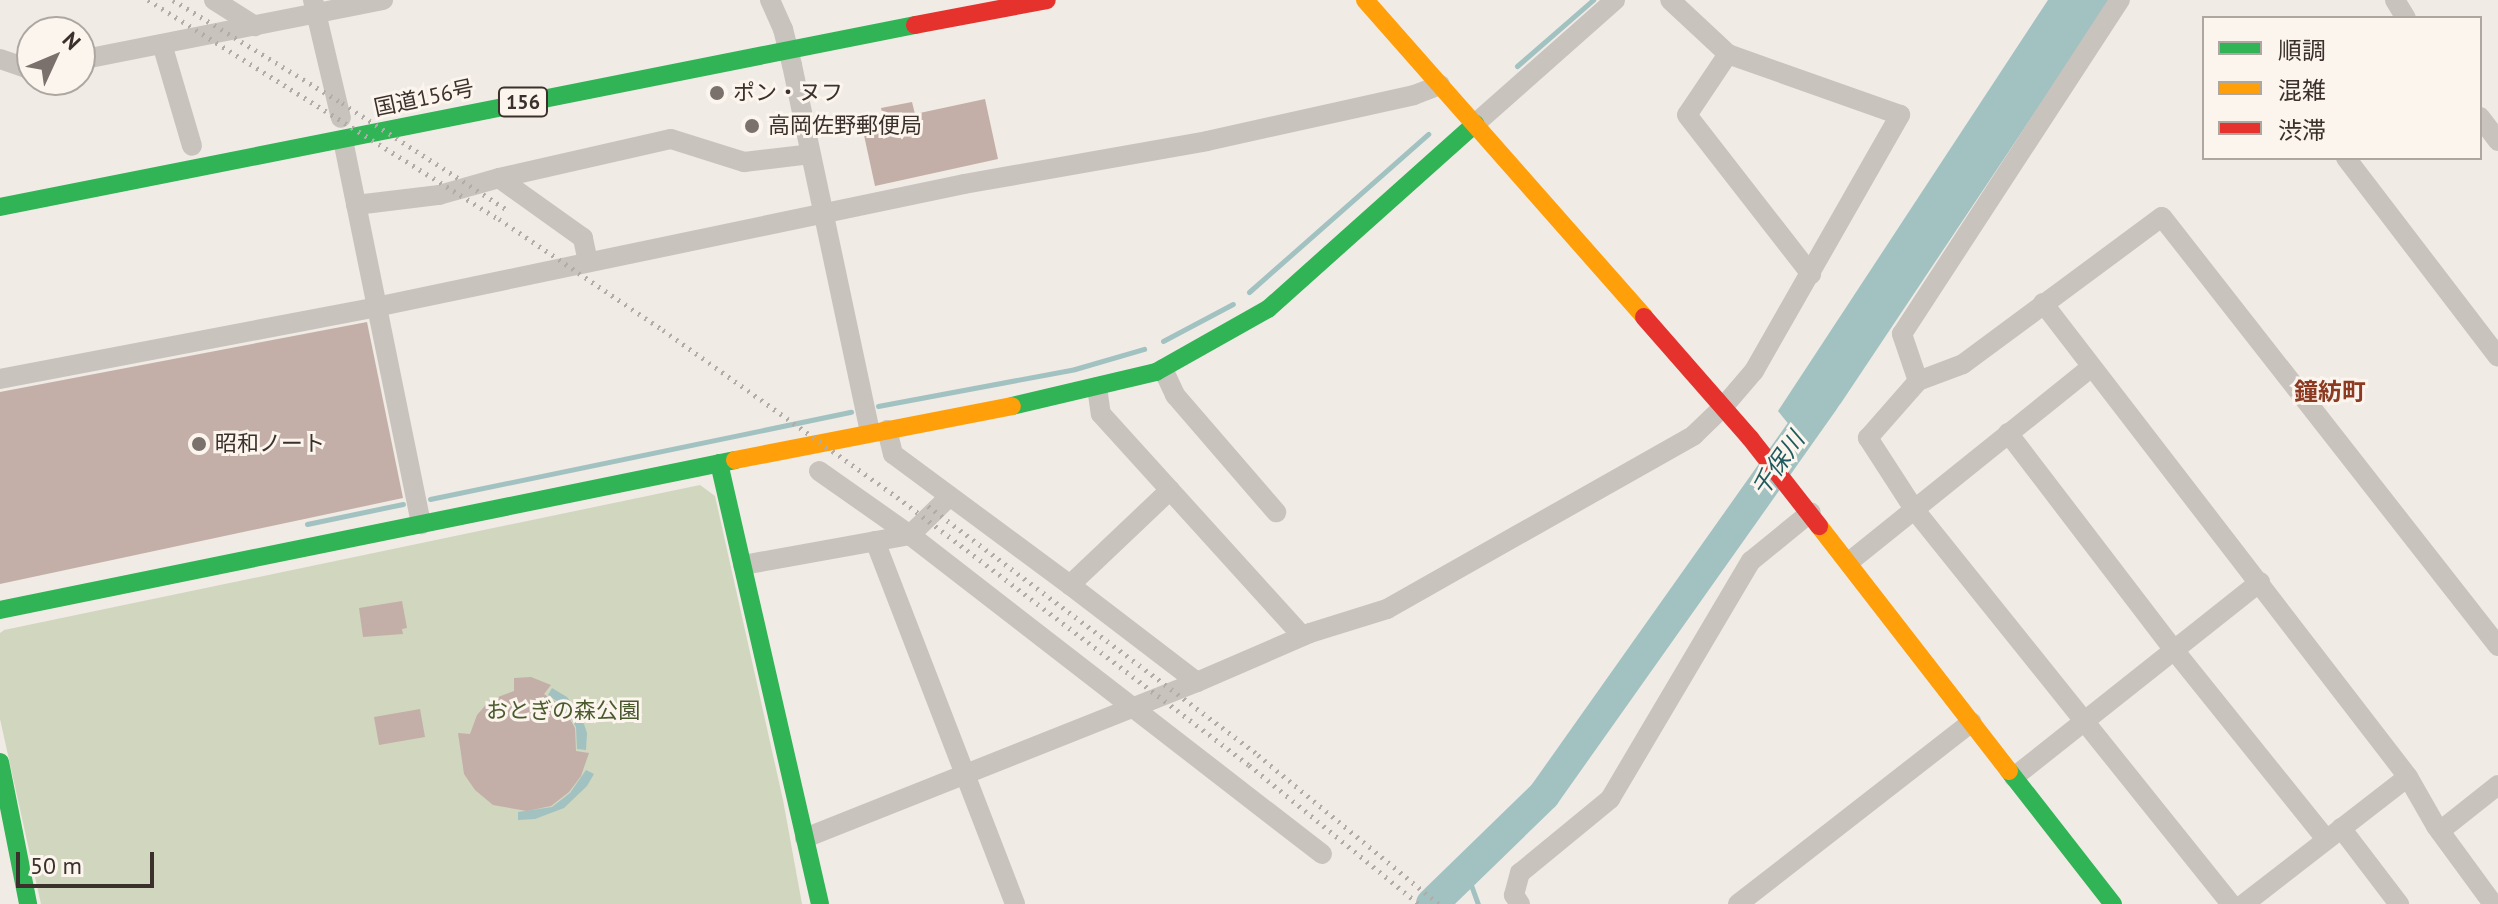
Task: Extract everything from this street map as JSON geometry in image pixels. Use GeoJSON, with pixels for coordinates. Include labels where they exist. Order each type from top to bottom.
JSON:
{"type":"FeatureCollection","features":[{"type":"Feature","properties":{"kind":"main road","name":"国道156号"},"geometry":{"type":"LineString","coordinates":[[0,207],[167,171],[343,140],[640,77],[1047,0]]}},
{"type":"Feature","properties":{"kind":"main road"},"geometry":{"type":"LineString","coordinates":[[1365,0],[1724,406],[1811,512],[2113,904]]}},
{"type":"Feature","properties":{"kind":"main road"},"geometry":{"type":"LineString","coordinates":[[0,610],[1097,387],[1163,369],[1268,309],[1475,124]]}},
{"type":"Feature","properties":{"kind":"main road"},"geometry":{"type":"LineString","coordinates":[[719,463],[820,904]]}},
{"type":"Feature","properties":{"kind":"main road"},"geometry":{"type":"LineString","coordinates":[[0,762],[28,904]]}},
{"type":"Feature","properties":{"kind":"street"},"geometry":{"type":"LineString","coordinates":[[214,0],[255,26]]}},
{"type":"Feature","properties":{"kind":"street"},"geometry":{"type":"LineString","coordinates":[[96,57],[255,26],[314,7],[383,0]]}},
{"type":"Feature","properties":{"kind":"street"},"geometry":{"type":"LineString","coordinates":[[770,0],[783,29],[822,212],[878,431],[893,454],[1197,682]]}},
{"type":"Feature","properties":{"kind":"street"},"geometry":{"type":"LineString","coordinates":[[1475,124],[1615,0]]}},
{"type":"Feature","properties":{"kind":"street"},"geometry":{"type":"LineString","coordinates":[[805,838],[964,772],[1197,682],[1302,636],[1387,609],[1694,435],[1724,406],[1754,371],[1900,115],[1728,54],[1670,0]]}},
{"type":"Feature","properties":{"kind":"street"},"geometry":{"type":"LineString","coordinates":[[1918,381],[1902,334],[2120,0]]}},
{"type":"Feature","properties":{"kind":"street"},"geometry":{"type":"LineString","coordinates":[[314,7],[341,118]]}},
{"type":"Feature","properties":{"kind":"street"},"geometry":{"type":"LineString","coordinates":[[162,44],[192,145]]}},
{"type":"Feature","properties":{"kind":"street"},"geometry":{"type":"LineString","coordinates":[[1728,54],[1687,115],[1811,274]]}},
{"type":"Feature","properties":{"kind":"street"},"geometry":{"type":"LineString","coordinates":[[0,379],[376,307],[822,212],[1207,141],[1414,95],[1440,85]]}},
{"type":"Feature","properties":{"kind":"street"},"geometry":{"type":"LineString","coordinates":[[2482,120],[2498,141]]}},
{"type":"Feature","properties":{"kind":"street"},"geometry":{"type":"LineString","coordinates":[[356,205],[439,195],[499,178],[671,139],[744,162],[811,154]]}},
{"type":"Feature","properties":{"kind":"street"},"geometry":{"type":"LineString","coordinates":[[343,140],[421,524]]}},
{"type":"Feature","properties":{"kind":"street"},"geometry":{"type":"LineString","coordinates":[[2348,160],[2498,357]]}},
{"type":"Feature","properties":{"kind":"street"},"geometry":{"type":"LineString","coordinates":[[499,178],[583,238],[588,262]]}},
{"type":"Feature","properties":{"kind":"street"},"geometry":{"type":"LineString","coordinates":[[2231,904],[1914,509],[1868,438],[1918,381],[1963,364],[2162,217],[2498,646]]}},
{"type":"Feature","properties":{"kind":"street"},"geometry":{"type":"LineString","coordinates":[[2043,303],[2090,368],[2260,582],[2408,777],[2440,831],[2493,904]]}},
{"type":"Feature","properties":{"kind":"street"},"geometry":{"type":"LineString","coordinates":[[1849,562],[2090,368]]}},
{"type":"Feature","properties":{"kind":"street"},"geometry":{"type":"LineString","coordinates":[[1163,369],[1175,395],[1276,512]]}},
{"type":"Feature","properties":{"kind":"street"},"geometry":{"type":"LineString","coordinates":[[1097,387],[1101,414],[1302,636]]}},
{"type":"Feature","properties":{"kind":"street"},"geometry":{"type":"LineString","coordinates":[[2008,433],[2174,650],[2399,904]]}},
{"type":"Feature","properties":{"kind":"street"},"geometry":{"type":"LineString","coordinates":[[819,471],[910,535],[1135,706],[1322,854]]}},
{"type":"Feature","properties":{"kind":"street"},"geometry":{"type":"LineString","coordinates":[[1070,585],[1170,490]]}},
{"type":"Feature","properties":{"kind":"street"},"geometry":{"type":"LineString","coordinates":[[743,565],[910,535],[949,497]]}},
{"type":"Feature","properties":{"kind":"street"},"geometry":{"type":"LineString","coordinates":[[1520,904],[1514,895],[1520,873],[1610,799],[1751,561],[1811,512]]}},
{"type":"Feature","properties":{"kind":"street"},"geometry":{"type":"LineString","coordinates":[[875,541],[1015,904]]}},
{"type":"Feature","properties":{"kind":"street"},"geometry":{"type":"LineString","coordinates":[[2014,777],[2260,582]]}},
{"type":"Feature","properties":{"kind":"street"},"geometry":{"type":"LineString","coordinates":[[1738,904],[1972,722]]}},
{"type":"Feature","properties":{"kind":"street"},"geometry":{"type":"LineString","coordinates":[[2253,901],[2408,777]]}},
{"type":"Feature","properties":{"kind":"street"},"geometry":{"type":"LineString","coordinates":[[2440,831],[2498,785]]}},
{"type":"Feature","properties":{"kind":"green space","name":"おとぎの森公園"},"geometry":{"type":"Polygon","coordinates":[[[700,485],[715,496],[783,800],[802,904],[41,904],[0,719],[0,633],[4,630],[700,485]]]}},
{"type":"Feature","properties":{"kind":"water"},"geometry":{"type":"Polygon","coordinates":[[[2048,0],[2110,0],[1841,403],[1807,447],[1778,411],[2048,0]]]}},
{"type":"Feature","properties":{"kind":"water"},"geometry":{"type":"Polygon","coordinates":[[[552,688],[567,697],[581,715],[587,733],[586,750],[577,749],[576,727],[564,706],[548,695],[552,688]]]}},
{"type":"Feature","properties":{"kind":"water"},"geometry":{"type":"Polygon","coordinates":[[[586,770],[594,774],[587,786],[564,808],[535,819],[518,820],[518,812],[552,807],[570,793],[586,770]]]}},
{"type":"Feature","properties":{"kind":"building"},"geometry":{"type":"Polygon","coordinates":[[[985,99],[998,159],[875,186],[862,126],[884,121],[881,108],[912,102],[915,114],[985,99]]]}},
{"type":"Feature","properties":{"kind":"building","name":"昭和ノート"},"geometry":{"type":"Polygon","coordinates":[[[367,322],[403,498],[0,584],[0,392],[367,322]]]}},
{"type":"Feature","properties":{"kind":"building"},"geometry":{"type":"Polygon","coordinates":[[[402,601],[407,628],[402,629],[403,634],[363,637],[359,608],[402,601]]]}},
{"type":"Feature","properties":{"kind":"building"},"geometry":{"type":"Polygon","coordinates":[[[531,677],[551,685],[544,694],[563,707],[575,728],[576,751],[589,753],[581,776],[569,792],[551,806],[527,811],[493,805],[475,790],[464,774],[458,733],[470,734],[477,715],[490,700],[514,691],[514,678],[531,677]]]}},
{"type":"Feature","properties":{"kind":"building"},"geometry":{"type":"Polygon","coordinates":[[[420,709],[425,737],[379,745],[374,717],[420,709]]]}},
{"type":"Feature","properties":{"kind":"waterway"},"geometry":{"type":"LineString","coordinates":[[1517,66],[1593,0]]}},
{"type":"Feature","properties":{"kind":"waterway"},"geometry":{"type":"LineString","coordinates":[[1249,292],[1428,134]]}},
{"type":"Feature","properties":{"kind":"waterway"},"geometry":{"type":"LineString","coordinates":[[1163,341],[1233,304]]}},
{"type":"Feature","properties":{"kind":"waterway"},"geometry":{"type":"LineString","coordinates":[[878,406],[1075,369],[1144,349]]}},
{"type":"Feature","properties":{"kind":"waterway","name":"千保川"},"geometry":{"type":"LineString","coordinates":[[1432,904],[1544,795],[1823,401]]}},
{"type":"Feature","properties":{"kind":"waterway"},"geometry":{"type":"LineString","coordinates":[[430,499],[851,412]]}},
{"type":"Feature","properties":{"kind":"waterway"},"geometry":{"type":"LineString","coordinates":[[307,524],[403,504]]}},
{"type":"Feature","properties":{"kind":"waterway"},"geometry":{"type":"LineString","coordinates":[[1467,874],[1478,904]]}},
{"type":"Feature","properties":{"kind":"railway"},"geometry":{"type":"LineString","coordinates":[[148,0],[499,219],[663,330],[897,497],[1249,765],[1419,904]]}},
{"type":"Feature","properties":{"kind":"railway"},"geometry":{"type":"LineString","coordinates":[[173,0],[342,103],[506,209]]}},
{"type":"Feature","properties":{"kind":"railway"},"geometry":{"type":"LineString","coordinates":[[928,506],[1258,755],[1439,904]]}},
{"type":"Feature","properties":{"kind":"traffic: fast"},"geometry":{"type":"LineString","coordinates":[[0,207],[915,25]]}},
{"type":"Feature","properties":{"kind":"traffic: fast"},"geometry":{"type":"LineString","coordinates":[[1012,406],[1156,372],[1268,309],[1475,124]]}},
{"type":"Feature","properties":{"kind":"traffic: fast"},"geometry":{"type":"LineString","coordinates":[[0,610],[735,460]]}},
{"type":"Feature","properties":{"kind":"traffic: fast"},"geometry":{"type":"LineString","coordinates":[[719,463],[820,904]]}},
{"type":"Feature","properties":{"kind":"traffic: fast"},"geometry":{"type":"LineString","coordinates":[[0,762],[28,904]]}},
{"type":"Feature","properties":{"kind":"traffic: fast"},"geometry":{"type":"LineString","coordinates":[[2009,771],[2113,904]]}},
{"type":"Feature","properties":{"kind":"traffic: slow"},"geometry":{"type":"LineString","coordinates":[[1365,0],[1644,317]]}},
{"type":"Feature","properties":{"kind":"traffic: slow"},"geometry":{"type":"LineString","coordinates":[[735,460],[1012,406]]}},
{"type":"Feature","properties":{"kind":"traffic: slow"},"geometry":{"type":"LineString","coordinates":[[1819,526],[2009,771]]}},
{"type":"Feature","properties":{"kind":"traffic: jam"},"geometry":{"type":"LineString","coordinates":[[915,25],[1047,0]]}},
{"type":"Feature","properties":{"kind":"traffic: jam"},"geometry":{"type":"LineString","coordinates":[[1644,317],[1750,438],[1819,526]]}},
{"type":"Feature","properties":{"kind":"place","name":"ポン・ヌフ"},"geometry":{"type":"Point","coordinates":[717,93]}},
{"type":"Feature","properties":{"kind":"place","name":"高岡佐野郵便局"},"geometry":{"type":"Point","coordinates":[752,126]}},
{"type":"Feature","properties":{"kind":"place","name":"昭和ノート"},"geometry":{"type":"Point","coordinates":[199,444]}},
{"type":"Feature","properties":{"kind":"district","name":"鐘紡町"},"geometry":{"type":"Point","coordinates":[2330,392]}}]}
